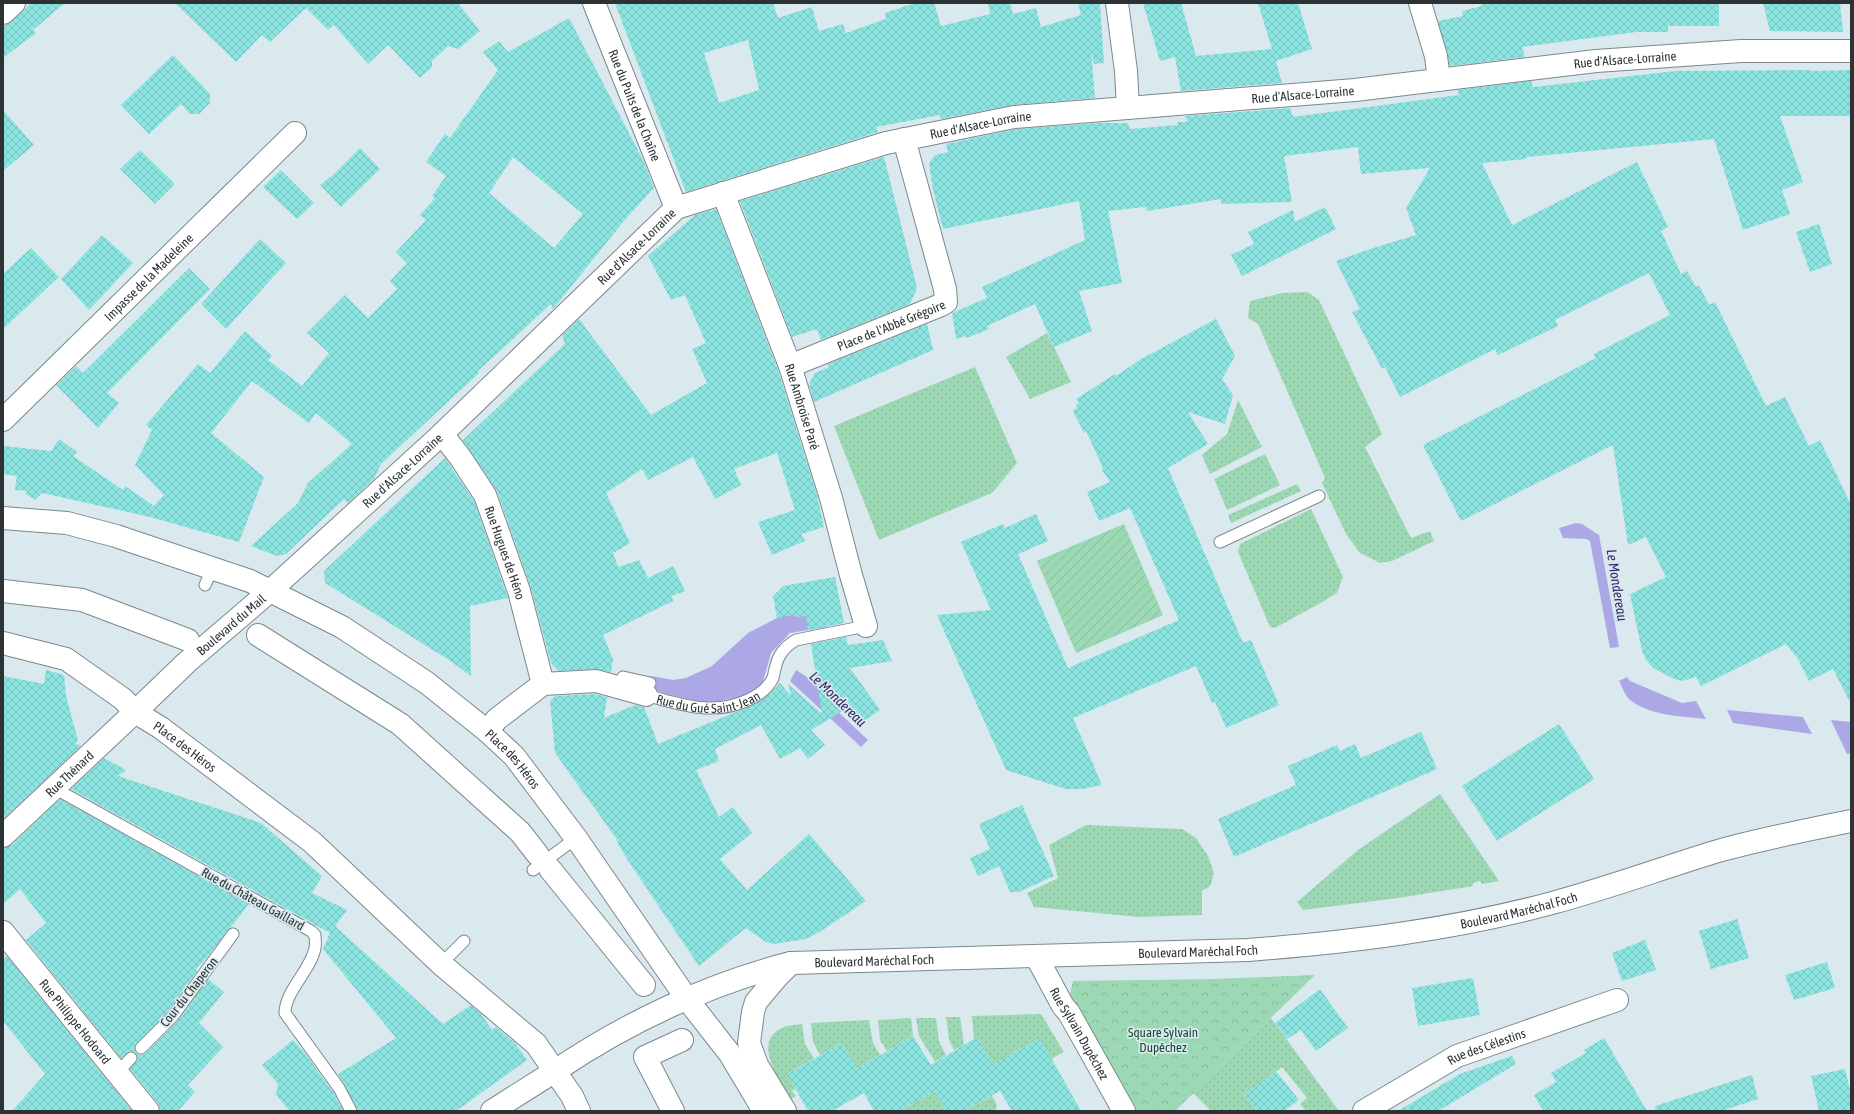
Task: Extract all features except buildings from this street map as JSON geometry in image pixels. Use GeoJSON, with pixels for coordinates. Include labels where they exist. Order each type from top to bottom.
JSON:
{"type":"FeatureCollection","features":[{"type":"Feature","properties":{"kind":"street"},"geometry":{"type":"LineString","coordinates":[[3,13],[14,3]]}},
{"type":"Feature","properties":{"kind":"street","name":"Rue du Puits de la Chaîne"},"geometry":{"type":"LineString","coordinates":[[594,3],[676,208]]}},
{"type":"Feature","properties":{"kind":"street"},"geometry":{"type":"LineString","coordinates":[[1117,3],[1126,71],[1128,108]]}},
{"type":"Feature","properties":{"kind":"street"},"geometry":{"type":"LineString","coordinates":[[1420,3],[1436,56],[1439,80]]}},
{"type":"Feature","properties":{"kind":"street","name":"Rue d'Alsace-Lorraine"},"geometry":{"type":"LineString","coordinates":[[270,590],[442,434],[676,208],[904,139],[1014,118],[1128,108],[1385,79],[1439,80],[1596,61],[1741,51],[1851,51]]}},
{"type":"Feature","properties":{"kind":"street","name":"Impasse de la Madeleine"},"geometry":{"type":"LineString","coordinates":[[3,420],[295,134]]}},
{"type":"Feature","properties":{"kind":"street","name":"Place de l'Abbé Grégoire"},"geometry":{"type":"LineString","coordinates":[[790,366],[946,302],[945,289],[904,139]]}},
{"type":"Feature","properties":{"kind":"street","name":"Rue Ambroise Paré"},"geometry":{"type":"LineString","coordinates":[[723,193],[790,366],[832,498],[851,575],[866,626]]}},
{"type":"Feature","properties":{"kind":"street","name":"Rue Hugues de Héno"},"geometry":{"type":"LineString","coordinates":[[442,434],[460,457],[485,495],[519,591],[543,684]]}},
{"type":"Feature","properties":{"kind":"street","name":"Boulevard du Mail"},"geometry":{"type":"LineString","coordinates":[[3,518],[67,523],[110,541],[209,576],[250,581],[270,590],[186,663],[135,712]]}},
{"type":"Feature","properties":{"kind":"street","name":"Place des Héros"},"geometry":{"type":"LineString","coordinates":[[270,590],[342,627],[426,683],[487,731],[514,756],[576,838],[687,999],[730,1054],[764,1111]]}},
{"type":"Feature","properties":{"kind":"street","name":"Boulevard du Mail"},"geometry":{"type":"LineString","coordinates":[[3,591],[82,600],[188,640]]}},
{"type":"Feature","properties":{"kind":"street"},"geometry":{"type":"LineString","coordinates":[[258,635],[400,724],[520,832],[540,865],[642,976]]}},
{"type":"Feature","properties":{"kind":"street"},"geometry":{"type":"LineString","coordinates":[[3,643],[66,659],[123,699],[135,712]]}},
{"type":"Feature","properties":{"kind":"street","name":"Rue du Gué Saint-Jean"},"geometry":{"type":"LineString","coordinates":[[543,684],[596,681],[648,689]]}},
{"type":"Feature","properties":{"kind":"street"},"geometry":{"type":"LineString","coordinates":[[487,731],[497,720],[543,684]]}},
{"type":"Feature","properties":{"kind":"street","name":"Place des Héros"},"geometry":{"type":"LineString","coordinates":[[135,712],[160,728],[312,842],[441,964],[536,1044],[555,1071],[579,1111]]}},
{"type":"Feature","properties":{"kind":"street","name":"Rue Thénard"},"geometry":{"type":"LineString","coordinates":[[3,836],[135,712]]}},
{"type":"Feature","properties":{"kind":"street","name":"Boulevard Maréchal Foch"},"geometry":{"type":"LineString","coordinates":[[492,1111],[579,1054],[662,1010],[760,971],[791,963],[1248,950],[1303,946],[1403,933],[1465,922],[1551,903],[1756,841],[1851,821]]}},
{"type":"Feature","properties":{"kind":"street","name":"Rue Philippe Hodoard"},"geometry":{"type":"LineString","coordinates":[[3,932],[124,1066],[148,1111]]}},
{"type":"Feature","properties":{"kind":"street","name":"Rue Sylvain Dupêchez"},"geometry":{"type":"LineString","coordinates":[[1036,956],[1063,1006],[1069,1013],[1124,1111]]}},
{"type":"Feature","properties":{"kind":"street"},"geometry":{"type":"LineString","coordinates":[[785,1111],[757,1065],[749,1043],[753,1012],[756,1002],[777,976],[791,963]]}},
{"type":"Feature","properties":{"kind":"street","name":"Rue des Célestins"},"geometry":{"type":"LineString","coordinates":[[1364,1111],[1457,1056],[1617,1000]]}},
{"type":"Feature","properties":{"kind":"street"},"geometry":{"type":"LineString","coordinates":[[673,1111],[645,1057],[682,1040]]}},
{"type":"Feature","properties":{"kind":"lane"},"geometry":{"type":"LineString","coordinates":[[1220,542],[1319,496]]}},
{"type":"Feature","properties":{"kind":"lane","name":"Rue du Gué Saint-Jean"},"geometry":{"type":"LineString","coordinates":[[648,689],[695,708],[720,708],[742,703],[766,688],[774,676],[777,662],[782,651],[791,643],[796,640],[866,626]]}},
{"type":"Feature","properties":{"kind":"lane"},"geometry":{"type":"LineString","coordinates":[[623,677],[648,689]]}},
{"type":"Feature","properties":{"kind":"lane","name":"Rue du Château Gaillard"},"geometry":{"type":"LineString","coordinates":[[54,788],[311,931],[315,935],[315,948],[306,970],[287,1003],[285,1013],[339,1088],[350,1111]]}},
{"type":"Feature","properties":{"kind":"lane"},"geometry":{"type":"LineString","coordinates":[[540,865],[576,838]]}},
{"type":"Feature","properties":{"kind":"lane","name":"Cour du Chaperon"},"geometry":{"type":"LineString","coordinates":[[141,1048],[173,1016],[233,934]]}},
{"type":"Feature","properties":{"kind":"lane"},"geometry":{"type":"LineString","coordinates":[[441,964],[464,941]]}},
{"type":"Feature","properties":{"kind":"green space"},"geometry":{"type":"Polygon","coordinates":[[[1307,292],[1319,300],[1382,434],[1365,447],[1411,538],[1430,531],[1434,541],[1392,561],[1380,563],[1360,553],[1346,534],[1322,483],[1325,478],[1258,324],[1248,318],[1250,301],[1282,293],[1307,292]]]}},
{"type":"Feature","properties":{"kind":"green space"},"geometry":{"type":"Polygon","coordinates":[[[1047,333],[1071,382],[1030,399],[1006,357],[1047,333]]]}},
{"type":"Feature","properties":{"kind":"green space"},"geometry":{"type":"Polygon","coordinates":[[[975,367],[1017,463],[992,493],[879,540],[834,426],[975,367]]]}},
{"type":"Feature","properties":{"kind":"green space"},"geometry":{"type":"Polygon","coordinates":[[[1238,400],[1262,447],[1210,474],[1202,455],[1227,434],[1238,400]]]}},
{"type":"Feature","properties":{"kind":"green space"},"geometry":{"type":"Polygon","coordinates":[[[1265,454],[1280,485],[1227,510],[1214,479],[1265,454]]]}},
{"type":"Feature","properties":{"kind":"green space"},"geometry":{"type":"Polygon","coordinates":[[[1297,484],[1301,491],[1231,523],[1228,515],[1297,484]]]}},
{"type":"Feature","properties":{"kind":"green space"},"geometry":{"type":"Polygon","coordinates":[[[1311,509],[1343,577],[1337,593],[1275,628],[1270,627],[1238,552],[1240,544],[1311,509]]]}},
{"type":"Feature","properties":{"kind":"green space"},"geometry":{"type":"Polygon","coordinates":[[[1124,524],[1163,615],[1076,653],[1037,561],[1124,524]]]}},
{"type":"Feature","properties":{"kind":"green space"},"geometry":{"type":"Polygon","coordinates":[[[1440,794],[1499,881],[1482,884],[1480,881],[1473,883],[1473,886],[1398,898],[1303,910],[1297,902],[1358,850],[1440,794]]]}},
{"type":"Feature","properties":{"kind":"green space"},"geometry":{"type":"Polygon","coordinates":[[[1086,825],[1182,829],[1196,838],[1208,856],[1214,873],[1211,884],[1208,888],[1202,890],[1202,915],[1139,917],[1034,907],[1027,893],[1058,878],[1049,845],[1086,825]]]}},
{"type":"Feature","properties":{"kind":"green space","name":"Square Sylvain Dupêchez"},"geometry":{"type":"Polygon","coordinates":[[[1315,975],[1175,1111],[1134,1111],[1070,994],[1073,981],[1214,979],[1315,975]]]}},
{"type":"Feature","properties":{"kind":"green space"},"geometry":{"type":"Polygon","coordinates":[[[1041,1014],[1064,1052],[1051,1059],[1040,1038],[993,1065],[978,1038],[974,1039],[972,1016],[1041,1014]]]}},
{"type":"Feature","properties":{"kind":"green space"},"geometry":{"type":"Polygon","coordinates":[[[946,1017],[960,1017],[964,1045],[954,1050],[949,1040],[946,1017]]]}},
{"type":"Feature","properties":{"kind":"green space"},"geometry":{"type":"Polygon","coordinates":[[[911,1018],[913,1036],[887,1051],[880,1040],[878,1020],[911,1018]]]}},
{"type":"Feature","properties":{"kind":"green space"},"geometry":{"type":"Polygon","coordinates":[[[916,1018],[936,1018],[939,1041],[946,1055],[935,1062],[919,1036],[916,1018]]]}},
{"type":"Feature","properties":{"kind":"green space"},"geometry":{"type":"Polygon","coordinates":[[[1271,1018],[1339,1111],[1306,1111],[1300,1104],[1307,1098],[1282,1067],[1244,1095],[1256,1111],[1211,1111],[1193,1093],[1271,1018]]]}},
{"type":"Feature","properties":{"kind":"green space"},"geometry":{"type":"Polygon","coordinates":[[[869,1020],[873,1043],[880,1055],[857,1069],[842,1043],[820,1055],[813,1042],[811,1023],[869,1020]]]}},
{"type":"Feature","properties":{"kind":"green space"},"geometry":{"type":"Polygon","coordinates":[[[802,1024],[805,1044],[814,1058],[787,1074],[796,1088],[792,1091],[796,1096],[791,1099],[775,1072],[768,1051],[769,1041],[774,1033],[784,1027],[802,1024]]]}},
{"type":"Feature","properties":{"kind":"green space"},"geometry":{"type":"Polygon","coordinates":[[[935,1091],[946,1111],[899,1111],[935,1091]]]}},
{"type":"Feature","properties":{"kind":"green space"},"geometry":{"type":"Polygon","coordinates":[[[992,1096],[997,1105],[995,1111],[964,1111],[992,1096]]]}},
{"type":"Feature","properties":{"kind":"shaded area"},"geometry":{"type":"Polygon","coordinates":[[[1576,523],[1582,524],[1599,535],[1619,647],[1610,648],[1590,541],[1586,539],[1563,538],[1559,528],[1576,523]]]}},
{"type":"Feature","properties":{"kind":"shaded area"},"geometry":{"type":"Polygon","coordinates":[[[824,612],[827,627],[790,633],[771,653],[762,685],[752,693],[716,702],[692,701],[649,689],[651,676],[673,680],[686,678],[712,666],[748,633],[779,617],[795,614],[796,617],[824,612]]]}},
{"type":"Feature","properties":{"kind":"shaded area"},"geometry":{"type":"Polygon","coordinates":[[[796,670],[813,681],[834,708],[868,740],[861,747],[790,681],[796,670]]]}},
{"type":"Feature","properties":{"kind":"shaded area"},"geometry":{"type":"Polygon","coordinates":[[[1627,677],[1630,681],[1682,703],[1696,701],[1706,719],[1666,714],[1638,705],[1628,698],[1619,681],[1627,677]]]}},
{"type":"Feature","properties":{"kind":"shaded area"},"geometry":{"type":"Polygon","coordinates":[[[1727,710],[1803,717],[1812,734],[1733,723],[1727,710]]]}},
{"type":"Feature","properties":{"kind":"shaded area"},"geometry":{"type":"Polygon","coordinates":[[[1831,720],[1851,722],[1851,753],[1847,754],[1831,720]]]}},
{"type":"Feature","properties":{"kind":"water label","name":"Le Mondereau"},"geometry":{"type":"Point","coordinates":[1617,585]}},
{"type":"Feature","properties":{"kind":"water label","name":"Le Mondereau"},"geometry":{"type":"Point","coordinates":[838,699]}}]}
